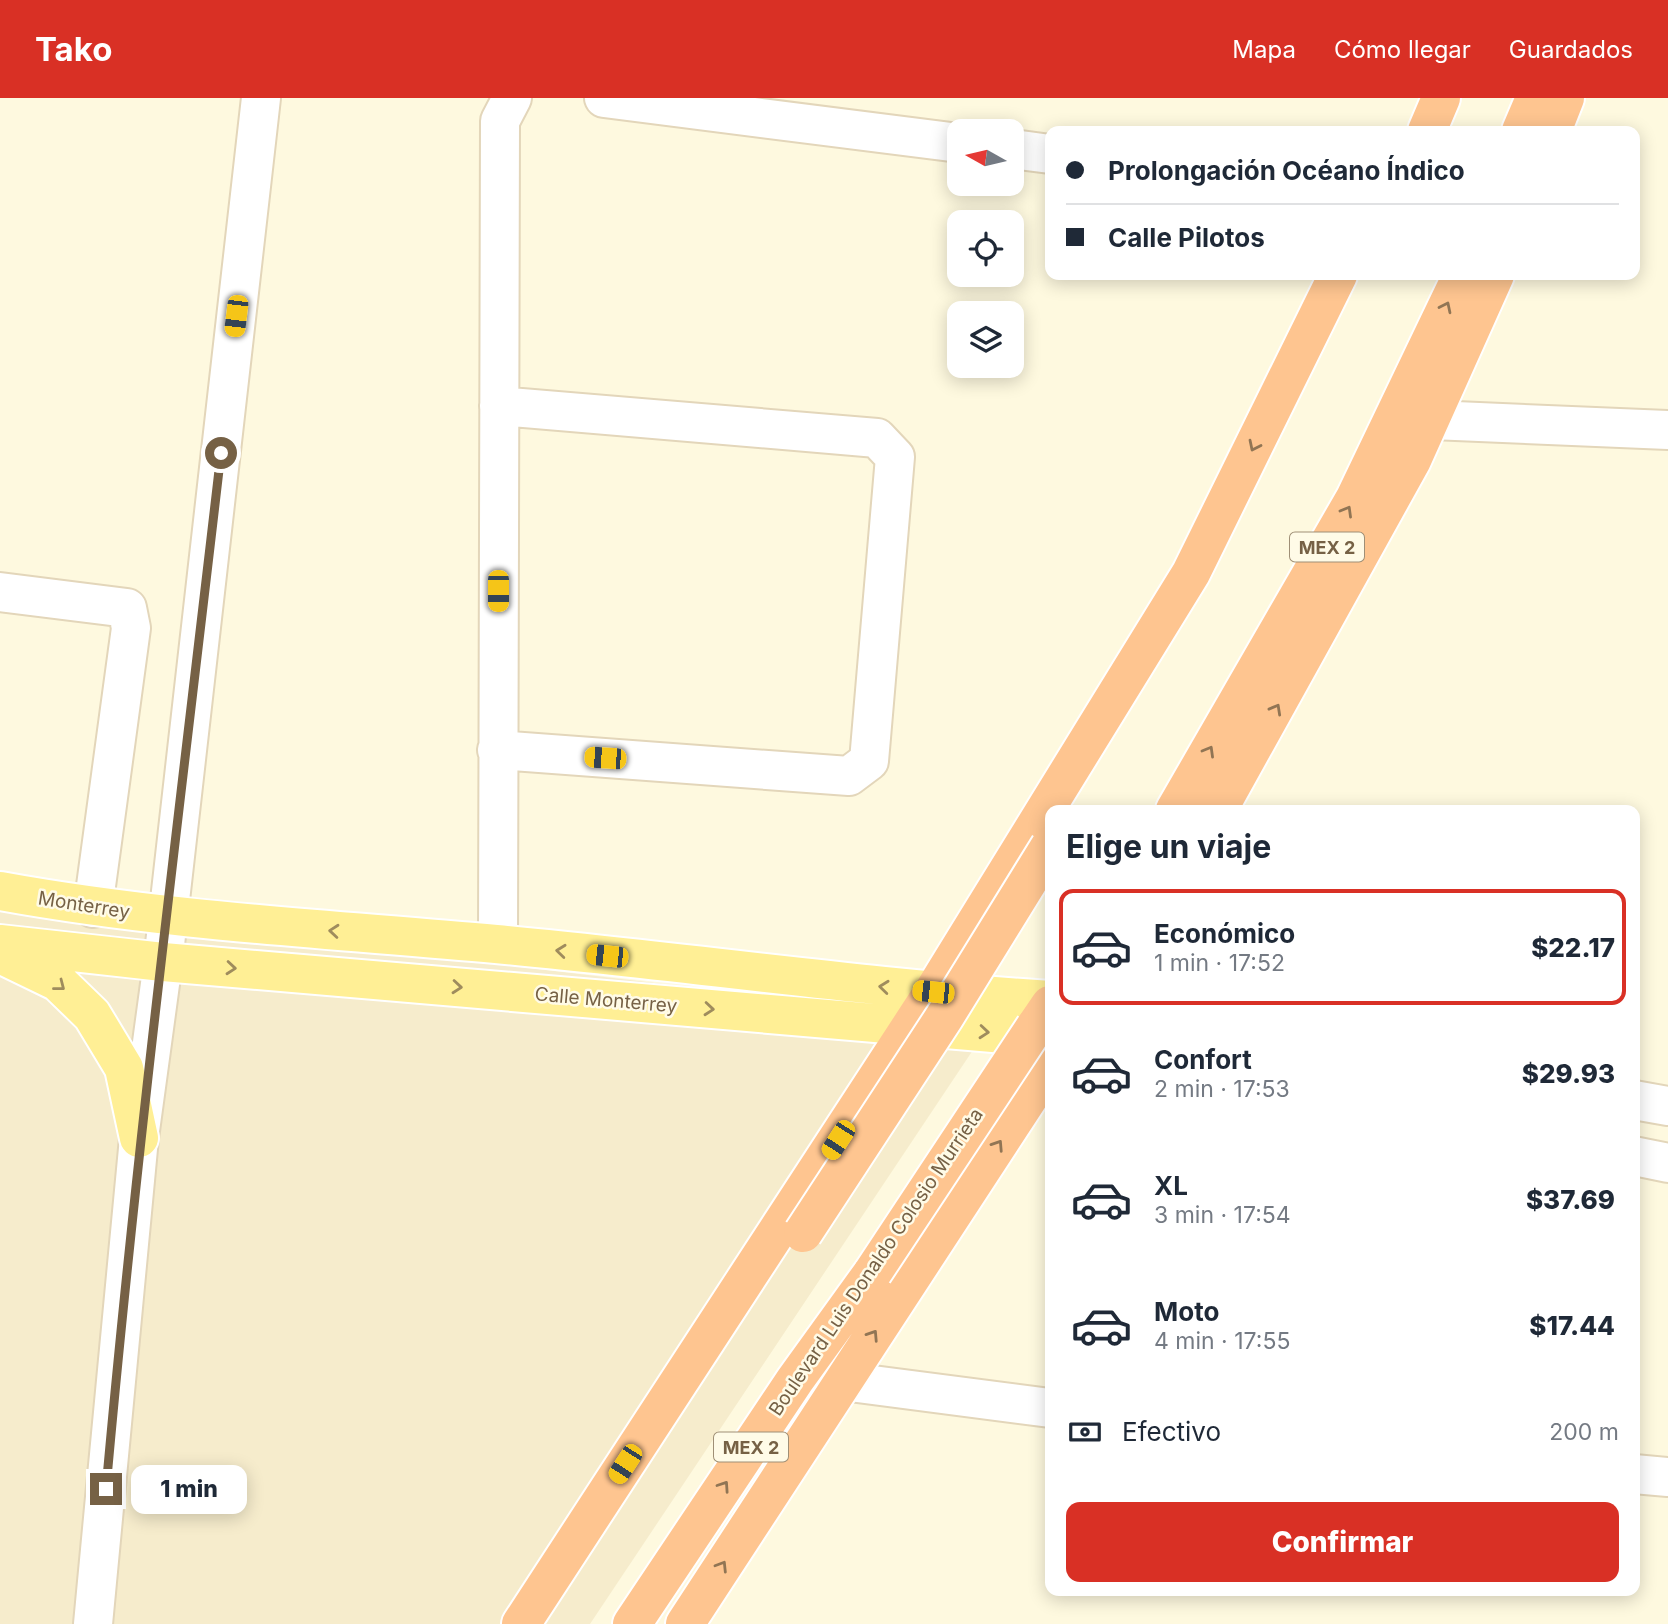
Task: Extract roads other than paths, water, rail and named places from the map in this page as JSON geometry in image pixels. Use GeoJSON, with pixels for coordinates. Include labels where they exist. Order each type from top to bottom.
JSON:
{"type":"FeatureCollection","features":[{"type":"Feature","properties":{"kind":"highway"},"geometry":{"type":"LineString","coordinates":[[1405,126],[1416,98]]}},
{"type":"Feature","properties":{"kind":"highway"},"geometry":{"type":"LineString","coordinates":[[1429,126],[1441,98]]}},
{"type":"Feature","properties":{"kind":"highway"},"geometry":{"type":"LineString","coordinates":[[1523,126],[1535,98]]}},
{"type":"Feature","properties":{"kind":"highway"},"geometry":{"type":"LineString","coordinates":[[1554,126],[1565,98]]}},
{"type":"Feature","properties":{"kind":"highway"},"geometry":{"type":"LineString","coordinates":[[1048,805],[1191,573],[1336,280]]}},
{"type":"Feature","properties":{"kind":"highway"},"geometry":{"type":"LineString","coordinates":[[1076,803],[1242,528],[1361,280]]}},
{"type":"Feature","properties":{"kind":"highway","name":"MEX 2"},"geometry":{"type":"LineString","coordinates":[[1178,805],[1355,498],[1460,280]]}},
{"type":"Feature","properties":{"kind":"highway"},"geometry":{"type":"LineString","coordinates":[[1231,802],[1432,420],[1493,280]]}},
{"type":"Feature","properties":{"kind":"highway"},"geometry":{"type":"LineString","coordinates":[[521,1624],[933,992],[1045,810]]}},
{"type":"Feature","properties":{"kind":"highway"},"geometry":{"type":"LineString","coordinates":[[543,1624],[945,1016],[1045,854]]}},
{"type":"Feature","properties":{"kind":"highway","name":"Boulevard Luis Donaldo Colosio Murrieta"},"geometry":{"type":"LineString","coordinates":[[632,1624],[795,1380],[873,1272],[1045,1011]]}},
{"type":"Feature","properties":{"kind":"highway"},"geometry":{"type":"LineString","coordinates":[[685,1624],[1045,1073]]}},
{"type":"Feature","properties":{"kind":"main road","name":"Monterrey"},"geometry":{"type":"LineString","coordinates":[[0,891],[93,908],[168,917]]}},
{"type":"Feature","properties":{"kind":"main road"},"geometry":{"type":"LineString","coordinates":[[168,917],[498,944],[1045,1003]]}},
{"type":"Feature","properties":{"kind":"main road"},"geometry":{"type":"LineString","coordinates":[[0,944],[163,962]]}},
{"type":"Feature","properties":{"kind":"main road"},"geometry":{"type":"LineString","coordinates":[[0,954],[58,982],[92,1015],[124,1068],[139,1138]]}},
{"type":"Feature","properties":{"kind":"main road","name":"Calle Monterrey"},"geometry":{"type":"LineString","coordinates":[[163,962],[1045,1038]]}},
{"type":"Feature","properties":{"kind":"street"},"geometry":{"type":"LineString","coordinates":[[93,1624],[139,1138],[163,962],[261,98]]}},
{"type":"Feature","properties":{"kind":"street"},"geometry":{"type":"LineString","coordinates":[[498,944],[500,121],[512,98]]}},
{"type":"Feature","properties":{"kind":"street"},"geometry":{"type":"LineString","coordinates":[[604,98],[947,141]]}},
{"type":"Feature","properties":{"kind":"street"},"geometry":{"type":"LineString","coordinates":[[1024,151],[1045,153]]}},
{"type":"Feature","properties":{"kind":"street"},"geometry":{"type":"LineString","coordinates":[[497,750],[849,776],[869,761],[895,457],[877,438],[499,406]]}},
{"type":"Feature","properties":{"kind":"street"},"geometry":{"type":"LineString","coordinates":[[1432,420],[1668,430]]}},
{"type":"Feature","properties":{"kind":"street"},"geometry":{"type":"LineString","coordinates":[[0,592],[127,608],[131,628],[93,908]]}},
{"type":"Feature","properties":{"kind":"street"},"geometry":{"type":"LineString","coordinates":[[1640,1101],[1668,1106]]}},
{"type":"Feature","properties":{"kind":"street"},"geometry":{"type":"LineString","coordinates":[[1640,1157],[1668,1163]]}},
{"type":"Feature","properties":{"kind":"street"},"geometry":{"type":"LineString","coordinates":[[842,1381],[1045,1407]]}},
{"type":"Feature","properties":{"kind":"street"},"geometry":{"type":"LineString","coordinates":[[1640,1475],[1668,1477]]}}]}
